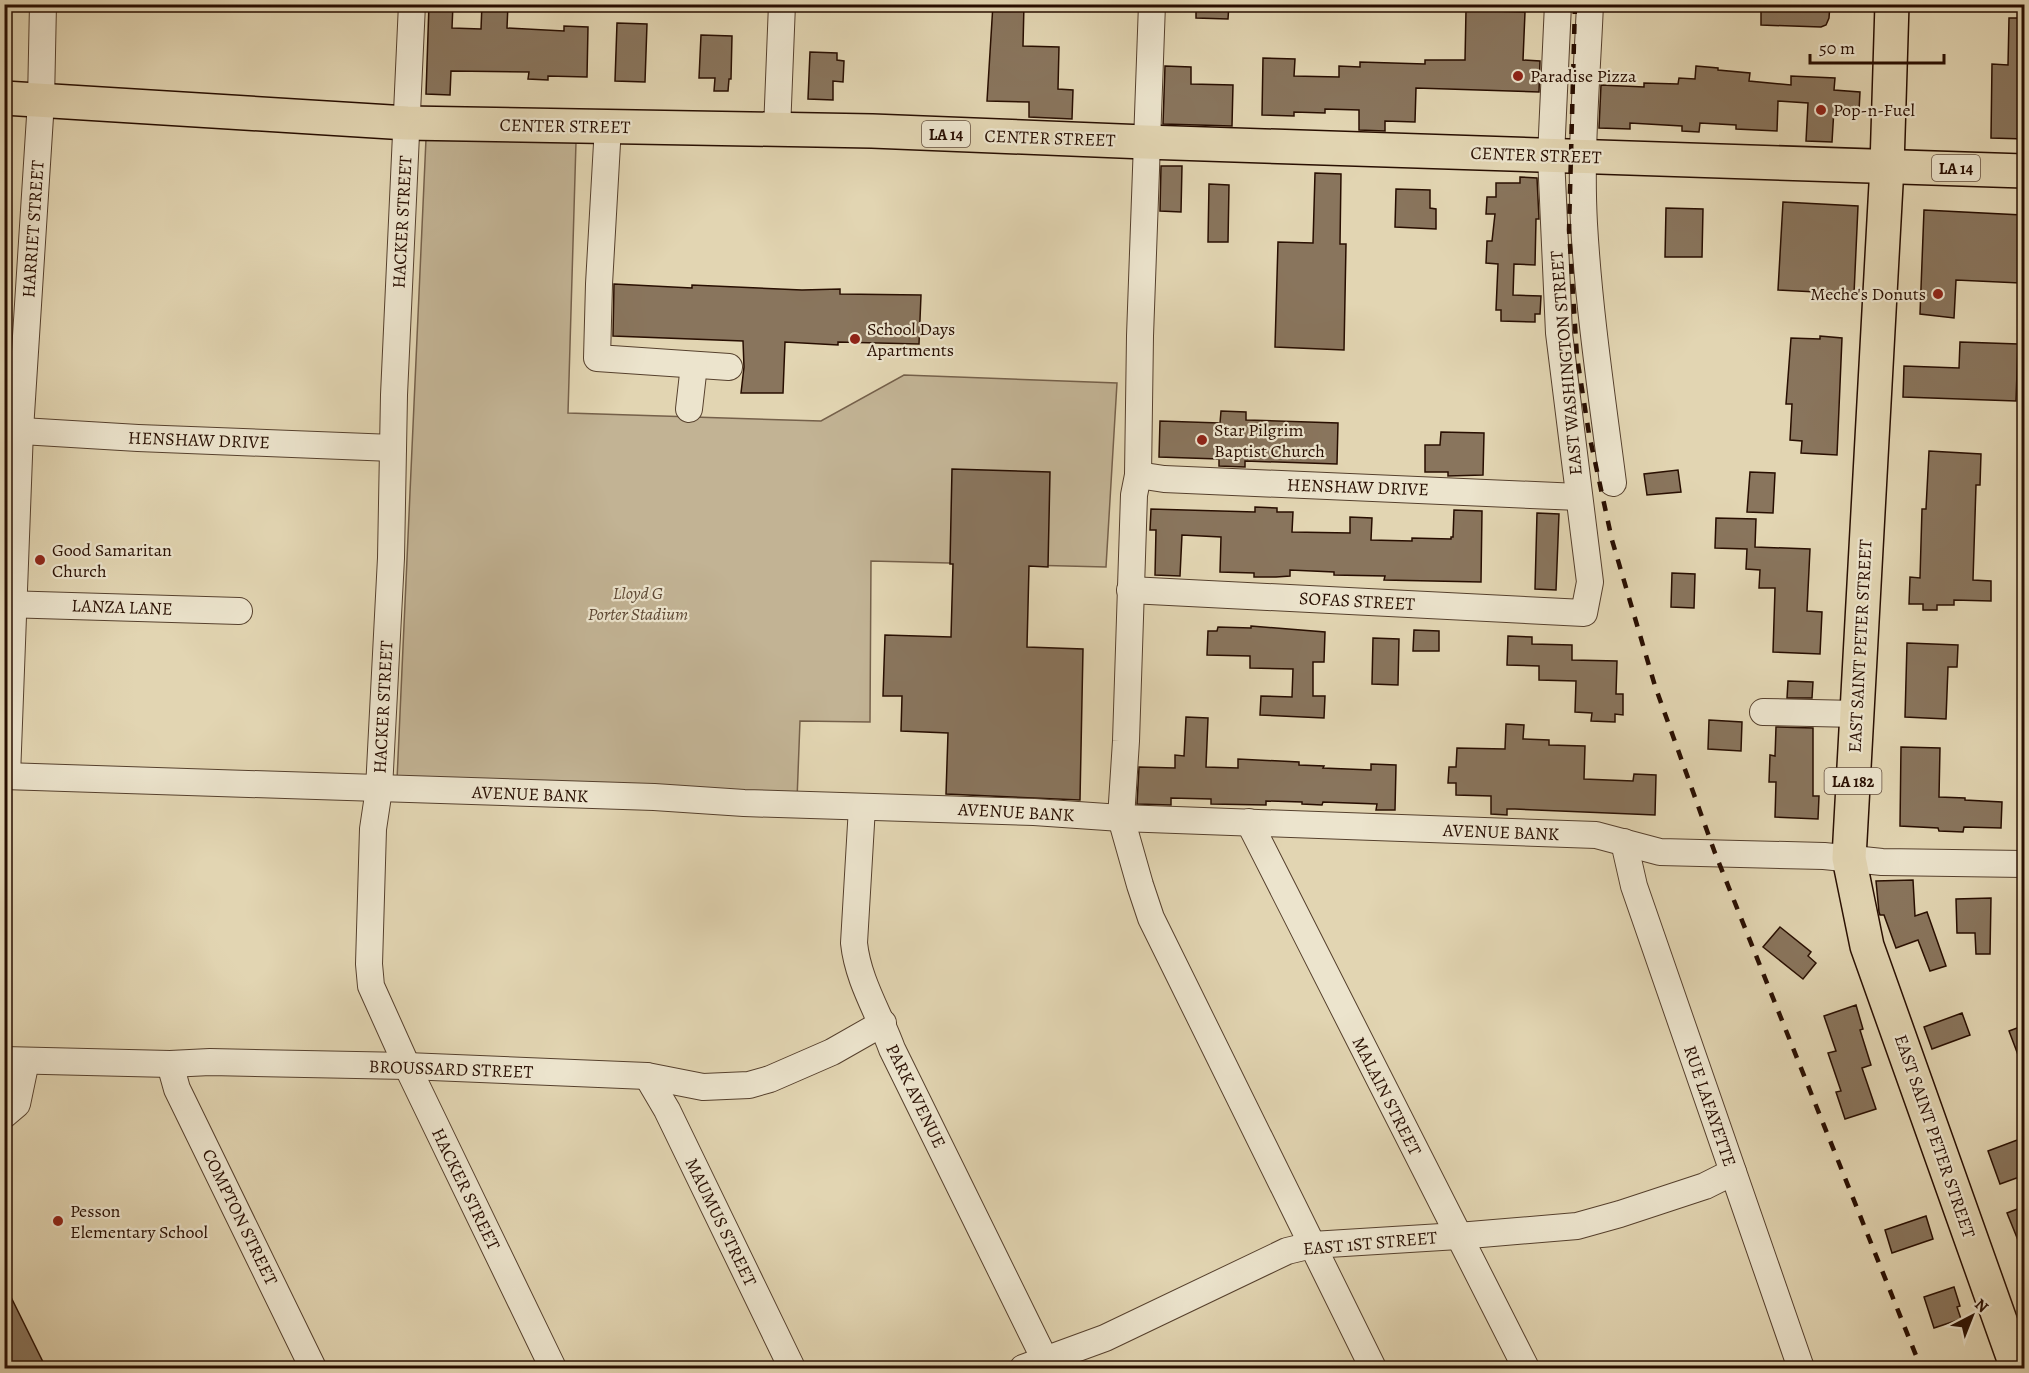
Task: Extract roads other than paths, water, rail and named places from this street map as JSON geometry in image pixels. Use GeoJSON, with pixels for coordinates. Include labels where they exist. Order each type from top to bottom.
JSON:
{"type":"FeatureCollection","features":[{"type":"Feature","properties":{"kind":"main road","name":"EAST SAINT PETER STREET"},"geometry":{"type":"LineString","coordinates":[[1892,4],[1887,166],[1849,858],[1868,946],[2017,1368]]}},
{"type":"Feature","properties":{"kind":"main road","name":"CENTER STREET"},"geometry":{"type":"LineString","coordinates":[[4,98],[407,123],[872,131],[2025,171]]}},
{"type":"Feature","properties":{"kind":"street","name":"HARRIET STREET"},"geometry":{"type":"LineString","coordinates":[[6,776],[12,430],[41,100],[43,4]]}},
{"type":"Feature","properties":{"kind":"street","name":"HACKER STREET"},"geometry":{"type":"LineString","coordinates":[[412,4],[394,395],[391,558],[379,789],[373,830],[369,964],[371,986],[407,1066],[553,1368]]}},
{"type":"Feature","properties":{"kind":"street"},"geometry":{"type":"LineString","coordinates":[[777,130],[782,4]]}},
{"type":"Feature","properties":{"kind":"street"},"geometry":{"type":"LineString","coordinates":[[1152,4],[1145,142],[1138,475],[1134,495],[1121,818],[1151,918],[1372,1368]]}},
{"type":"Feature","properties":{"kind":"street","name":"EAST WASHINGTON STREET"},"geometry":{"type":"LineString","coordinates":[[1558,4],[1551,156],[1559,333],[1590,582],[1584,613]]}},
{"type":"Feature","properties":{"kind":"street","name":"EAST WASHINGTON STREET"},"geometry":{"type":"LineString","coordinates":[[1590,4],[1584,222],[1593,327],[1613,483]]}},
{"type":"Feature","properties":{"kind":"street"},"geometry":{"type":"LineString","coordinates":[[608,126],[597,358],[729,368]]}},
{"type":"Feature","properties":{"kind":"street"},"geometry":{"type":"LineString","coordinates":[[689,409],[694,365]]}},
{"type":"Feature","properties":{"kind":"street","name":"HENSHAW DRIVE"},"geometry":{"type":"LineString","coordinates":[[12,430],[138,438],[393,448]]}},
{"type":"Feature","properties":{"kind":"street","name":"HENSHAW DRIVE"},"geometry":{"type":"LineString","coordinates":[[1138,475],[1164,479],[1579,497]]}},
{"type":"Feature","properties":{"kind":"street","name":"SOFAS STREET"},"geometry":{"type":"LineString","coordinates":[[1130,590],[1584,613]]}},
{"type":"Feature","properties":{"kind":"street","name":"LANZA LANE"},"geometry":{"type":"LineString","coordinates":[[9,604],[239,611]]}},
{"type":"Feature","properties":{"kind":"street"},"geometry":{"type":"LineString","coordinates":[[1763,711],[1857,714]]}},
{"type":"Feature","properties":{"kind":"street","name":"AVENUE BANK"},"geometry":{"type":"LineString","coordinates":[[6,776],[654,797],[744,803],[1034,812],[1121,818],[1596,835],[1660,852],[1849,858],[1882,862],[2025,864]]}},
{"type":"Feature","properties":{"kind":"street","name":"PARK AVENUE"},"geometry":{"type":"LineString","coordinates":[[862,807],[855,951],[864,985],[1039,1366]]}},
{"type":"Feature","properties":{"kind":"street","name":"MALAIN STREET"},"geometry":{"type":"LineString","coordinates":[[1249,822],[1526,1368]]}},
{"type":"Feature","properties":{"kind":"street","name":"RUE LAFAYETTE"},"geometry":{"type":"LineString","coordinates":[[1624,842],[1634,886],[1801,1368]]}},
{"type":"Feature","properties":{"kind":"street","name":"BROUSSARD STREET"},"geometry":{"type":"LineString","coordinates":[[15,1060],[407,1066],[647,1076],[703,1087],[749,1085],[771,1079],[832,1052],[882,1023]]}},
{"type":"Feature","properties":{"kind":"street"},"geometry":{"type":"LineString","coordinates":[[4,1116],[17,1104],[15,1060]]}},
{"type":"Feature","properties":{"kind":"street","name":"COMPTON STREET"},"geometry":{"type":"LineString","coordinates":[[170,1064],[177,1089],[313,1368]]}},
{"type":"Feature","properties":{"kind":"street","name":"MAUMUS STREET"},"geometry":{"type":"LineString","coordinates":[[647,1076],[667,1110],[792,1368]]}},
{"type":"Feature","properties":{"kind":"street","name":"EAST 1ST STREET"},"geometry":{"type":"LineString","coordinates":[[1039,1366],[1105,1338],[1287,1251],[1312,1245],[1576,1226],[1620,1215],[1704,1186],[1733,1172]]}},
{"type":"Feature","properties":{"kind":"railway"},"geometry":{"type":"LineString","coordinates":[[1575,4],[1569,230],[1577,357],[1589,434],[1612,540],[1655,686],[1715,853],[1921,1368]]}},
{"type":"Feature","properties":{"kind":"place","name":"Paradise Pizza"},"geometry":{"type":"Point","coordinates":[1518,76]}},
{"type":"Feature","properties":{"kind":"place","name":"Pop-n-Fuel"},"geometry":{"type":"Point","coordinates":[1821,110]}},
{"type":"Feature","properties":{"kind":"place","name":"Meche's Donuts"},"geometry":{"type":"Point","coordinates":[1938,294]}},
{"type":"Feature","properties":{"kind":"place","name":"School Days Apartments"},"geometry":{"type":"Point","coordinates":[855,339]}},
{"type":"Feature","properties":{"kind":"place","name":"Star Pilgrim Baptist Church"},"geometry":{"type":"Point","coordinates":[1202,440]}},
{"type":"Feature","properties":{"kind":"place","name":"Good Samaritan Church"},"geometry":{"type":"Point","coordinates":[40,560]}},
{"type":"Feature","properties":{"kind":"place","name":"Pesson Elementary School"},"geometry":{"type":"Point","coordinates":[58,1221]}},
{"type":"Feature","properties":{"kind":"park label","name":"Lloyd G Porter Stadium"},"geometry":{"type":"Point","coordinates":[638,603]}}]}
